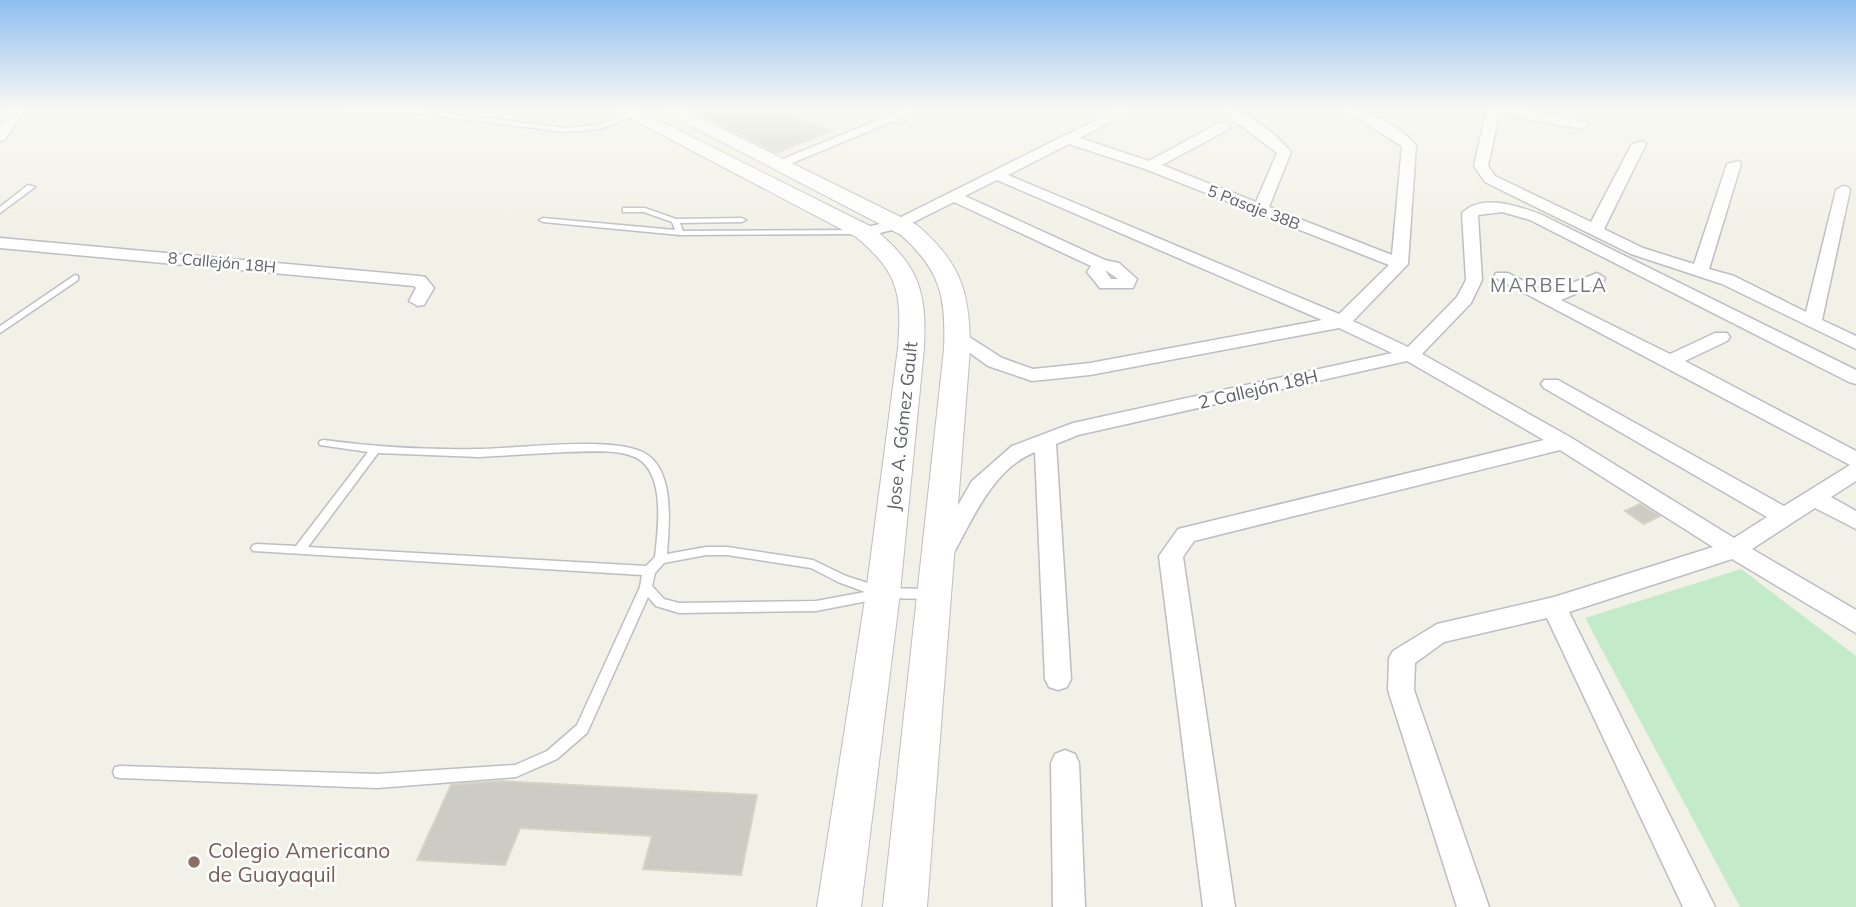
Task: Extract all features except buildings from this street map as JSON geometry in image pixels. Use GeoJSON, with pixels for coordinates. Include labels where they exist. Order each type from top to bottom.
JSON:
{"type":"FeatureCollection","features":[{"type":"Feature","properties":{"kind":"main road","name":"Jose A. Gómez Gault"},"geometry":{"type":"LineString","coordinates":[[705,151],[864,232],[893,256],[912,287],[914,310],[883,593],[839,907]]}},
{"type":"Feature","properties":{"kind":"main road"},"geometry":{"type":"LineString","coordinates":[[758,151],[898,224],[930,246],[949,274],[958,309],[935,594],[905,907]]}},
{"type":"Feature","properties":{"kind":"street"},"geometry":{"type":"LineString","coordinates":[[780,163],[812,151]]}},
{"type":"Feature","properties":{"kind":"street"},"geometry":{"type":"LineString","coordinates":[[864,232],[898,224],[1044,151]]}},
{"type":"Feature","properties":{"kind":"street","name":"5 Pasaje 38B"},"geometry":{"type":"LineString","coordinates":[[1105,151],[1150,166],[1400,264]]}},
{"type":"Feature","properties":{"kind":"street"},"geometry":{"type":"LineString","coordinates":[[1150,166],[1176,151]]}},
{"type":"Feature","properties":{"kind":"street"},"geometry":{"type":"LineString","coordinates":[[1261,209],[1283,151]]}},
{"type":"Feature","properties":{"kind":"street"},"geometry":{"type":"LineString","coordinates":[[957,337],[995,362],[1032,375],[1090,369],[1341,322],[1400,264],[1409,151]]}},
{"type":"Feature","properties":{"kind":"street"},"geometry":{"type":"LineString","coordinates":[[1484,151],[1481,166],[1490,179],[1595,228],[1637,251],[1728,280],[1856,343]]}},
{"type":"Feature","properties":{"kind":"street"},"geometry":{"type":"LineString","coordinates":[[1595,228],[1635,151]]}},
{"type":"Feature","properties":{"kind":"street"},"geometry":{"type":"LineString","coordinates":[[1700,271],[1734,164]]}},
{"type":"Feature","properties":{"kind":"street"},"geometry":{"type":"LineString","coordinates":[[997,175],[1341,322],[1410,355],[1563,442],[1734,549],[1828,603],[1856,623]]}},
{"type":"Feature","properties":{"kind":"street"},"geometry":{"type":"LineString","coordinates":[[1813,322],[1843,190]]}},
{"type":"Feature","properties":{"kind":"street"},"geometry":{"type":"LineString","coordinates":[[955,197],[1100,264]]}},
{"type":"Feature","properties":{"kind":"street"},"geometry":{"type":"LineString","coordinates":[[1410,355],[1465,299],[1474,280],[1470,213],[1482,207],[1502,207],[1535,217],[1856,378]]}},
{"type":"Feature","properties":{"kind":"street","name":"8 Callejón 18H"},"geometry":{"type":"LineString","coordinates":[[0,243],[419,281],[425,288],[418,302]]}},
{"type":"Feature","properties":{"kind":"street"},"geometry":{"type":"LineString","coordinates":[[1502,277],[1670,361],[1856,460]]}},
{"type":"Feature","properties":{"kind":"street"},"geometry":{"type":"LineString","coordinates":[[1547,299],[1597,278]]}},
{"type":"Feature","properties":{"kind":"street"},"geometry":{"type":"LineString","coordinates":[[1670,361],[1721,337]]}},
{"type":"Feature","properties":{"kind":"street","name":"2 Callejón 18H"},"geometry":{"type":"LineString","coordinates":[[936,564],[980,486],[1018,451],[1073,430],[1410,355]]}},
{"type":"Feature","properties":{"kind":"street"},"geometry":{"type":"LineString","coordinates":[[1551,384],[1784,516]]}},
{"type":"Feature","properties":{"kind":"street"},"geometry":{"type":"LineString","coordinates":[[1045,441],[1058,678]]}},
{"type":"Feature","properties":{"kind":"street"},"geometry":{"type":"LineString","coordinates":[[1219,907],[1171,556],[1186,535],[1563,442]]}},
{"type":"Feature","properties":{"kind":"street"},"geometry":{"type":"LineString","coordinates":[[1473,907],[1401,690],[1402,658],[1437,634],[1554,607],[1734,549],[1856,471]]}},
{"type":"Feature","properties":{"kind":"street"},"geometry":{"type":"LineString","coordinates":[[1813,497],[1856,521]]}},
{"type":"Feature","properties":{"kind":"street"},"geometry":{"type":"LineString","coordinates":[[1554,607],[1699,907]]}},
{"type":"Feature","properties":{"kind":"street"},"geometry":{"type":"LineString","coordinates":[[1065,763],[1069,907]]}},
{"type":"Feature","properties":{"kind":"lane"},"geometry":{"type":"LineString","coordinates":[[0,211],[31,187]]}},
{"type":"Feature","properties":{"kind":"lane"},"geometry":{"type":"LineString","coordinates":[[626,210],[645,210],[675,221],[742,220]]}},
{"type":"Feature","properties":{"kind":"lane"},"geometry":{"type":"LineString","coordinates":[[543,220],[680,233],[864,232]]}},
{"type":"Feature","properties":{"kind":"lane"},"geometry":{"type":"LineString","coordinates":[[675,221],[680,233]]}},
{"type":"Feature","properties":{"kind":"lane"},"geometry":{"type":"LineString","coordinates":[[0,330],[75,278]]}},
{"type":"Feature","properties":{"kind":"lane"},"geometry":{"type":"LineString","coordinates":[[324,443],[375,450],[480,453],[606,449],[634,451],[646,458],[660,481],[664,523],[661,559]]}},
{"type":"Feature","properties":{"kind":"lane"},"geometry":{"type":"LineString","coordinates":[[300,549],[375,450]]}},
{"type":"Feature","properties":{"kind":"lane"},"geometry":{"type":"LineString","coordinates":[[257,548],[649,571]]}},
{"type":"Feature","properties":{"kind":"lane"},"geometry":{"type":"LineString","coordinates":[[120,772],[377,781],[516,771],[552,755],[582,729],[646,587],[649,571],[661,559],[706,551],[784,558],[813,564],[842,579],[883,593]]}},
{"type":"Feature","properties":{"kind":"lane"},"geometry":{"type":"LineString","coordinates":[[646,587],[660,604],[679,608],[816,606],[883,593],[935,594]]}},
{"type":"Feature","properties":{"kind":"green space"},"geometry":{"type":"Polygon","coordinates":[[[1741,569],[1856,656],[1856,907],[1740,907],[1585,618],[1741,569]]]}},
{"type":"Feature","properties":{"kind":"place","name":"Colegio Americano de Guayaquil"},"geometry":{"type":"Point","coordinates":[194,862]}},
{"type":"Feature","properties":{"kind":"district","name":"MARBELLA"},"geometry":{"type":"Point","coordinates":[1549,285]}}]}
